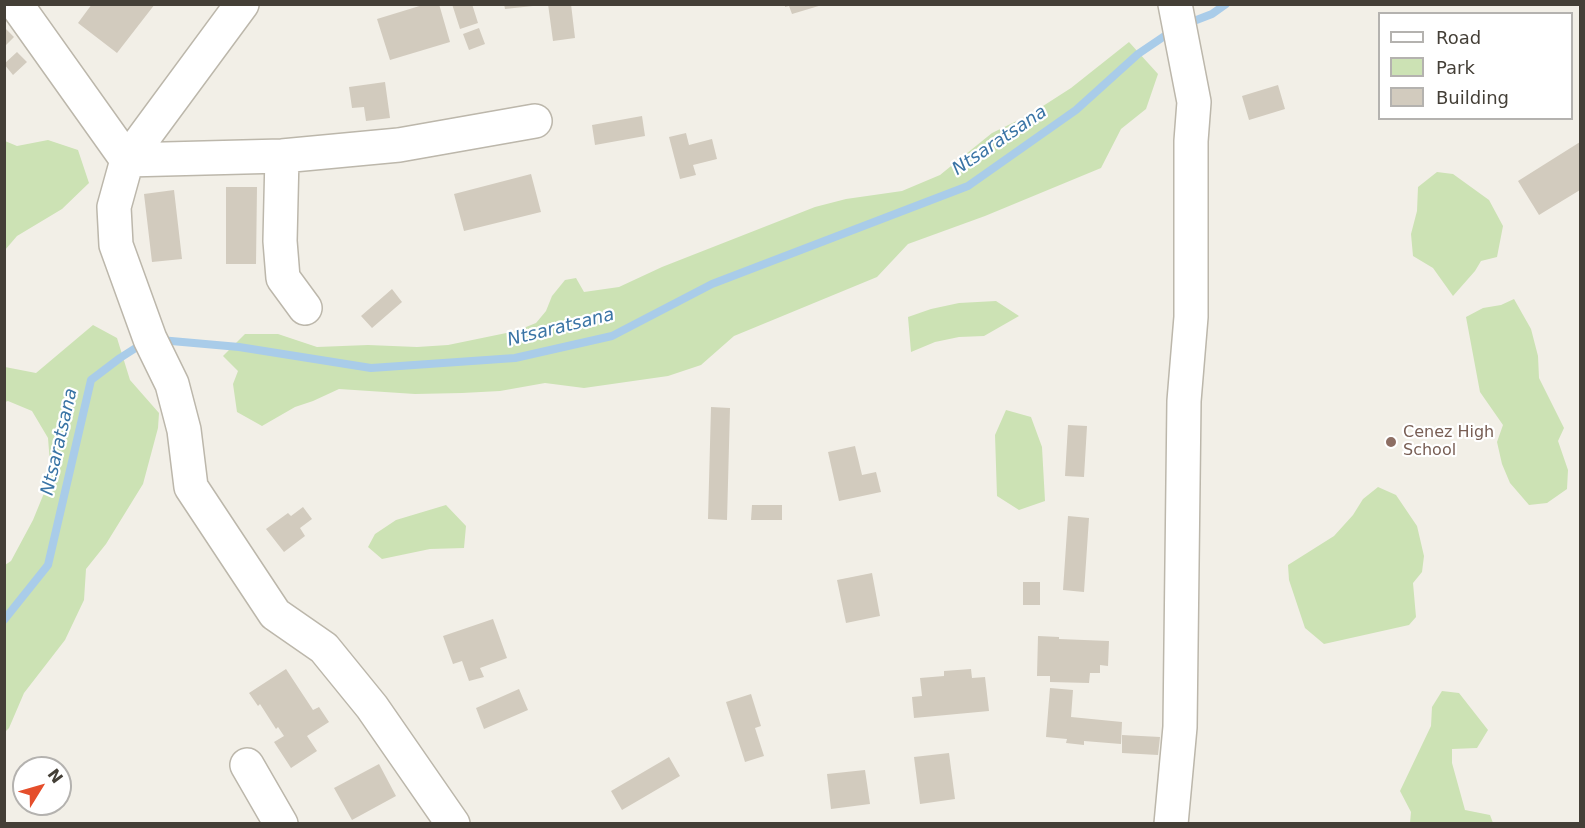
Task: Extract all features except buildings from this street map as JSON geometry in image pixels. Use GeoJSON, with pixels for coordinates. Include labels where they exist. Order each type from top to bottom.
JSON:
{"type":"FeatureCollection","features":[{"type":"Feature","properties":{"kind":"street"},"geometry":{"type":"LineString","coordinates":[[16,4],[127,160]]}},
{"type":"Feature","properties":{"kind":"street"},"geometry":{"type":"LineString","coordinates":[[242,4],[127,160],[114,207],[116,245],[150,339],[172,384],[184,430],[191,487],[275,614],[324,648],[372,707],[453,824]]}},
{"type":"Feature","properties":{"kind":"street"},"geometry":{"type":"LineString","coordinates":[[1171,824],[1180,727],[1184,401],[1191,317],[1191,141],[1194,102],[1175,4]]}},
{"type":"Feature","properties":{"kind":"street"},"geometry":{"type":"LineString","coordinates":[[127,160],[282,156],[399,145],[535,122]]}},
{"type":"Feature","properties":{"kind":"street"},"geometry":{"type":"LineString","coordinates":[[282,156],[280,241],[283,278],[305,308]]}},
{"type":"Feature","properties":{"kind":"street"},"geometry":{"type":"LineString","coordinates":[[247,765],[281,824]]}},
{"type":"Feature","properties":{"kind":"green space"},"geometry":{"type":"Polygon","coordinates":[[[1129,42],[1158,74],[1146,109],[1121,129],[1101,168],[985,216],[908,244],[877,277],[734,336],[701,365],[668,376],[584,388],[545,383],[500,391],[415,394],[339,389],[295,407],[262,426],[237,412],[233,384],[238,371],[223,356],[245,334],[278,334],[317,347],[368,345],[417,347],[448,345],[516,331],[536,323],[546,311],[552,296],[565,280],[576,278],[584,292],[619,287],[662,267],[815,207],[846,199],[902,191],[940,175],[992,133],[1029,115],[1071,88],[1129,42]]]}},
{"type":"Feature","properties":{"kind":"green space"},"geometry":{"type":"Polygon","coordinates":[[[48,140],[78,150],[89,183],[62,209],[17,236],[5,250],[5,141],[17,146],[48,140]]]}},
{"type":"Feature","properties":{"kind":"green space"},"geometry":{"type":"Polygon","coordinates":[[[1437,172],[1453,174],[1489,200],[1503,226],[1497,257],[1481,261],[1453,296],[1433,268],[1413,256],[1411,234],[1417,211],[1418,187],[1437,172]]]}},
{"type":"Feature","properties":{"kind":"green space"},"geometry":{"type":"Polygon","coordinates":[[[1514,299],[1531,329],[1538,356],[1539,378],[1564,428],[1558,441],[1568,470],[1567,489],[1547,503],[1529,505],[1510,483],[1502,464],[1497,442],[1503,425],[1480,392],[1466,317],[1483,308],[1501,305],[1514,299]]]}},
{"type":"Feature","properties":{"kind":"green space"},"geometry":{"type":"Polygon","coordinates":[[[996,301],[1019,316],[984,336],[959,337],[935,342],[911,352],[908,317],[959,303],[996,301]]]}},
{"type":"Feature","properties":{"kind":"green space"},"geometry":{"type":"Polygon","coordinates":[[[93,325],[117,338],[130,380],[159,413],[158,428],[143,484],[106,544],[86,569],[84,600],[65,640],[24,693],[9,728],[5,732],[5,565],[11,561],[33,520],[51,476],[48,438],[32,411],[8,401],[5,402],[5,367],[36,373],[93,325]]]}},
{"type":"Feature","properties":{"kind":"green space"},"geometry":{"type":"Polygon","coordinates":[[[1006,410],[1031,417],[1042,447],[1045,501],[1019,510],[997,496],[995,435],[1006,410]]]}},
{"type":"Feature","properties":{"kind":"green space"},"geometry":{"type":"Polygon","coordinates":[[[1378,487],[1396,495],[1417,526],[1424,556],[1422,572],[1413,583],[1416,617],[1409,625],[1324,644],[1305,628],[1289,580],[1288,565],[1334,536],[1353,515],[1363,499],[1378,487]]]}},
{"type":"Feature","properties":{"kind":"green space"},"geometry":{"type":"Polygon","coordinates":[[[446,505],[466,526],[464,548],[430,549],[382,559],[368,547],[375,534],[396,520],[446,505]]]}},
{"type":"Feature","properties":{"kind":"green space"},"geometry":{"type":"Polygon","coordinates":[[[1442,691],[1459,693],[1488,730],[1477,748],[1452,749],[1452,763],[1465,810],[1490,815],[1493,823],[1410,823],[1411,812],[1400,791],[1431,726],[1432,707],[1442,691]]]}},
{"type":"Feature","properties":{"kind":"waterway","name":"Ntsaratsana"},"geometry":{"type":"LineString","coordinates":[[1186,24],[1212,14],[1226,4]]}},
{"type":"Feature","properties":{"kind":"waterway","name":"Ntsaratsana"},"geometry":{"type":"LineString","coordinates":[[160,340],[239,347],[371,368],[515,358],[612,336],[712,284],[968,186],[1076,110],[1138,54],[1172,31]]}},
{"type":"Feature","properties":{"kind":"waterway","name":"Ntsaratsana"},"geometry":{"type":"LineString","coordinates":[[4,620],[48,565],[91,380],[145,342]]}},
{"type":"Feature","properties":{"kind":"place","name":"Cenez High School"},"geometry":{"type":"Point","coordinates":[1391,442]}}]}
